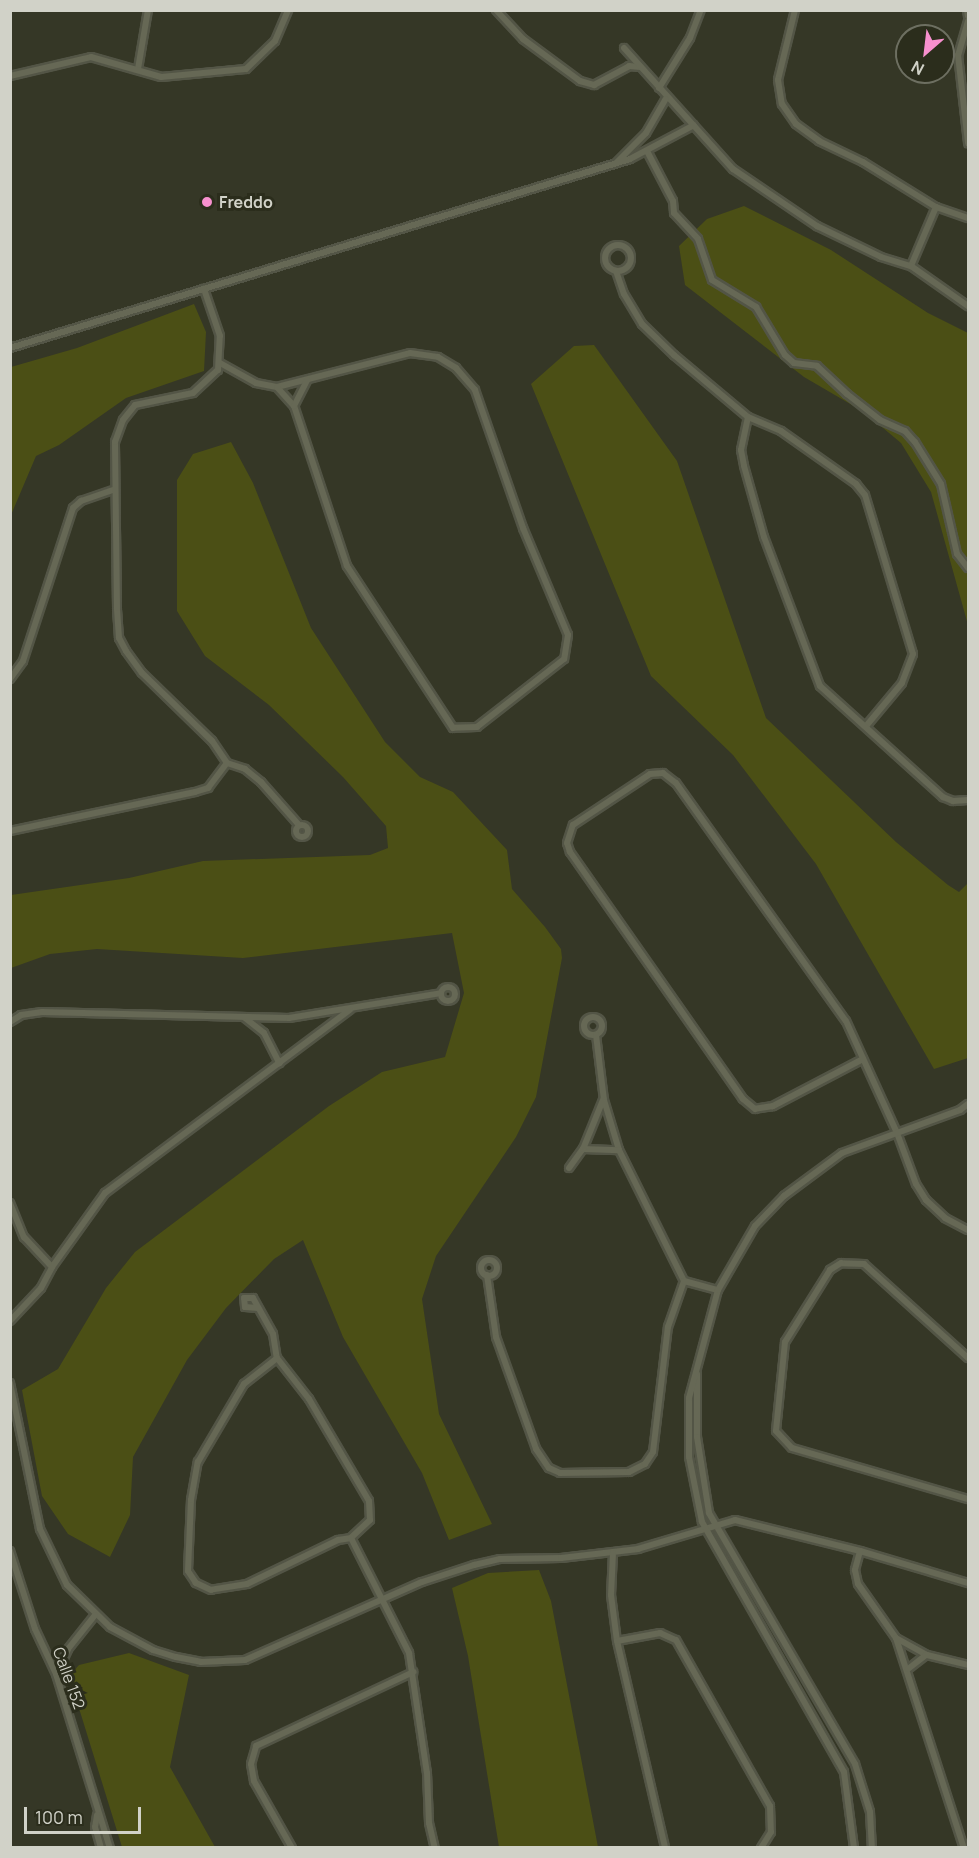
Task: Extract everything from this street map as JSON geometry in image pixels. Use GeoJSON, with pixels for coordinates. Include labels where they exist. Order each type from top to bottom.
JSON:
{"type":"FeatureCollection","features":[{"type":"Feature","properties":{"kind":"street"},"geometry":{"type":"LineString","coordinates":[[138,69],[148,10]]}},
{"type":"Feature","properties":{"kind":"street"},"geometry":{"type":"LineString","coordinates":[[10,69],[11,76],[84,57],[109,59],[148,75],[175,78],[246,69],[275,41],[288,10]]}},
{"type":"Feature","properties":{"kind":"street"},"geometry":{"type":"LineString","coordinates":[[496,10],[523,39],[580,81],[594,85],[629,66],[641,68]]}},
{"type":"Feature","properties":{"kind":"street"},"geometry":{"type":"LineString","coordinates":[[659,88],[690,38],[701,10]]}},
{"type":"Feature","properties":{"kind":"street"},"geometry":{"type":"LineString","coordinates":[[795,10],[778,80],[782,104],[796,124],[936,207],[969,218]]}},
{"type":"Feature","properties":{"kind":"street"},"geometry":{"type":"LineString","coordinates":[[967,10],[969,16]]}},
{"type":"Feature","properties":{"kind":"street"},"geometry":{"type":"LineString","coordinates":[[969,21],[958,55],[969,143]]}},
{"type":"Feature","properties":{"kind":"street"},"geometry":{"type":"LineString","coordinates":[[624,48],[666,99],[694,125],[733,169],[789,209],[856,245],[911,266],[969,306]]}},
{"type":"Feature","properties":{"kind":"street"},"geometry":{"type":"LineString","coordinates":[[615,163],[646,133],[666,99]]}},
{"type":"Feature","properties":{"kind":"street"},"geometry":{"type":"LineString","coordinates":[[10,348],[648,153],[694,125]]}},
{"type":"Feature","properties":{"kind":"street"},"geometry":{"type":"LineString","coordinates":[[648,153],[673,201],[674,213],[698,239],[712,280],[756,307],[785,355],[794,363],[817,366],[847,394],[915,441],[941,484],[957,554],[969,568]]}},
{"type":"Feature","properties":{"kind":"street"},"geometry":{"type":"LineString","coordinates":[[911,266],[936,207]]}},
{"type":"Feature","properties":{"kind":"street"},"geometry":{"type":"LineString","coordinates":[[616,271],[627,267],[630,259],[625,248],[617,246],[605,256],[609,268],[616,271],[624,294],[642,324],[748,417],[781,431],[856,484],[871,507],[913,654],[902,683],[866,726]]}},
{"type":"Feature","properties":{"kind":"street"},"geometry":{"type":"LineString","coordinates":[[204,289],[220,336],[220,363],[211,381],[193,393],[135,405],[123,420],[115,442],[119,638],[142,673],[212,741],[227,763],[245,769],[261,782],[299,825]]}},
{"type":"Feature","properties":{"kind":"street"},"geometry":{"type":"LineString","coordinates":[[220,363],[256,383],[277,387],[410,353],[438,357],[456,368],[475,390],[523,528],[568,635],[564,659],[477,727],[453,728],[342,557],[294,406],[277,387]]}},
{"type":"Feature","properties":{"kind":"street"},"geometry":{"type":"LineString","coordinates":[[294,406],[307,380]]}},
{"type":"Feature","properties":{"kind":"street"},"geometry":{"type":"LineString","coordinates":[[748,417],[741,450],[744,466],[764,537],[806,654],[820,686],[942,797],[953,801],[969,800]]}},
{"type":"Feature","properties":{"kind":"street"},"geometry":{"type":"LineString","coordinates":[[10,679],[23,661],[73,508],[81,501],[115,489]]}},
{"type":"Feature","properties":{"kind":"street"},"geometry":{"type":"LineString","coordinates":[[10,831],[208,788],[227,763]]}},
{"type":"Feature","properties":{"kind":"street"},"geometry":{"type":"LineString","coordinates":[[863,1059],[773,1106],[755,1109],[743,1100],[570,852],[567,843],[573,825],[650,774],[663,773],[676,783],[822,981],[846,1021],[897,1133],[926,1200],[945,1218],[969,1230]]}},
{"type":"Feature","properties":{"kind":"street"},"geometry":{"type":"LineString","coordinates":[[10,1022],[21,1015],[42,1012],[290,1018],[350,1010],[441,993]]}},
{"type":"Feature","properties":{"kind":"street"},"geometry":{"type":"LineString","coordinates":[[10,1321],[27,1307],[52,1267],[105,1193],[350,1010]]}},
{"type":"Feature","properties":{"kind":"street"},"geometry":{"type":"LineString","coordinates":[[245,1018],[264,1033],[279,1063]]}},
{"type":"Feature","properties":{"kind":"street"},"geometry":{"type":"LineString","coordinates":[[488,1275],[496,1337],[536,1449],[549,1468],[560,1473],[629,1472],[645,1464],[653,1452],[668,1327],[684,1281],[619,1150],[604,1100],[596,1035]]}},
{"type":"Feature","properties":{"kind":"street"},"geometry":{"type":"LineString","coordinates":[[569,1168],[583,1149],[604,1100]]}},
{"type":"Feature","properties":{"kind":"street"},"geometry":{"type":"LineString","coordinates":[[854,1848],[844,1772],[706,1531],[695,1502],[687,1428],[697,1361],[718,1290],[755,1226],[784,1196],[842,1153],[969,1104]]}},
{"type":"Feature","properties":{"kind":"street"},"geometry":{"type":"LineString","coordinates":[[583,1149],[619,1150]]}},
{"type":"Feature","properties":{"kind":"street"},"geometry":{"type":"LineString","coordinates":[[10,1203],[24,1237],[52,1267]]}},
{"type":"Feature","properties":{"kind":"street"},"geometry":{"type":"LineString","coordinates":[[969,1358],[864,1264],[841,1263],[830,1270],[785,1342],[777,1431],[792,1448],[969,1499]]}},
{"type":"Feature","properties":{"kind":"street"},"geometry":{"type":"LineString","coordinates":[[684,1281],[718,1290]]}},
{"type":"Feature","properties":{"kind":"street"},"geometry":{"type":"LineString","coordinates":[[258,1308],[273,1334],[277,1358],[309,1399],[369,1501],[370,1520],[351,1538],[229,1589],[205,1588],[196,1583],[188,1571],[190,1500],[198,1462],[244,1384],[277,1358]]}},
{"type":"Feature","properties":{"kind":"street"},"geometry":{"type":"LineString","coordinates":[[697,1361],[701,1470],[716,1527],[855,1764],[870,1812],[872,1848]]}},
{"type":"Feature","properties":{"kind":"street"},"geometry":{"type":"LineString","coordinates":[[10,1383],[40,1529],[67,1585],[95,1615],[153,1650],[201,1662],[223,1662],[254,1656],[422,1582],[500,1559],[613,1553],[706,1531],[735,1520],[860,1551],[969,1583]]}},
{"type":"Feature","properties":{"kind":"street"},"geometry":{"type":"LineString","coordinates":[[351,1538],[384,1600],[413,1672],[427,1773],[429,1823],[435,1848]]}},
{"type":"Feature","properties":{"kind":"street","name":"Calle 152"},"geometry":{"type":"LineString","coordinates":[[10,1551],[35,1629],[56,1674],[97,1815],[110,1848]]}},
{"type":"Feature","properties":{"kind":"street"},"geometry":{"type":"LineString","coordinates":[[860,1551],[855,1570],[858,1584],[896,1638],[908,1669],[964,1848]]}},
{"type":"Feature","properties":{"kind":"street"},"geometry":{"type":"LineString","coordinates":[[613,1553],[611,1595],[617,1641],[665,1848]]}},
{"type":"Feature","properties":{"kind":"street"},"geometry":{"type":"LineString","coordinates":[[56,1674],[68,1649],[95,1615]]}},
{"type":"Feature","properties":{"kind":"street"},"geometry":{"type":"LineString","coordinates":[[617,1641],[660,1633],[676,1640],[770,1806],[771,1832],[760,1848]]}},
{"type":"Feature","properties":{"kind":"street"},"geometry":{"type":"LineString","coordinates":[[896,1638],[927,1655],[969,1665]]}},
{"type":"Feature","properties":{"kind":"street"},"geometry":{"type":"LineString","coordinates":[[908,1669],[927,1655]]}},
{"type":"Feature","properties":{"kind":"street"},"geometry":{"type":"LineString","coordinates":[[292,1848],[254,1781],[251,1764],[256,1746],[413,1672]]}},
{"type":"Feature","properties":{"kind":"street","name":"Calle 152"},"geometry":{"type":"LineString","coordinates":[[97,1815],[95,1827],[101,1848]]}},
{"type":"Feature","properties":{"kind":"green space"},"geometry":{"type":"Polygon","coordinates":[[[744,206],[831,250],[928,313],[968,333],[968,625],[931,492],[901,443],[864,412],[804,377],[685,285],[679,246],[707,219],[744,206]]]}},
{"type":"Feature","properties":{"kind":"green space"},"geometry":{"type":"Polygon","coordinates":[[[194,304],[206,332],[204,371],[126,398],[59,445],[36,456],[11,515],[11,367],[77,348],[194,304]]]}},
{"type":"Feature","properties":{"kind":"green space"},"geometry":{"type":"Polygon","coordinates":[[[594,345],[677,461],[766,718],[896,842],[948,885],[959,892],[968,883],[968,1058],[934,1069],[816,864],[733,755],[651,676],[531,384],[574,346],[594,345]]]}},
{"type":"Feature","properties":{"kind":"green space"},"geometry":{"type":"Polygon","coordinates":[[[231,442],[253,483],[311,628],[385,742],[420,777],[453,792],[507,850],[512,889],[561,949],[562,958],[536,1097],[516,1137],[436,1256],[422,1299],[439,1414],[492,1524],[449,1540],[422,1473],[343,1337],[303,1240],[274,1259],[226,1308],[187,1360],[133,1457],[130,1515],[110,1557],[68,1534],[42,1496],[22,1390],[58,1369],[106,1288],[135,1252],[329,1106],[382,1072],[445,1057],[464,993],[452,933],[243,958],[97,949],[50,954],[11,968],[11,895],[129,878],[203,861],[370,855],[388,848],[386,826],[343,777],[269,705],[205,656],[177,611],[177,480],[193,454],[231,442]]]}},
{"type":"Feature","properties":{"kind":"green space"},"geometry":{"type":"Polygon","coordinates":[[[539,1570],[551,1601],[598,1847],[499,1847],[468,1656],[452,1588],[488,1573],[539,1570]]]}},
{"type":"Feature","properties":{"kind":"green space"},"geometry":{"type":"Polygon","coordinates":[[[129,1653],[189,1675],[170,1767],[215,1847],[122,1847],[69,1676],[79,1665],[129,1653]]]}},
{"type":"Feature","properties":{"kind":"place","name":"Freddo"},"geometry":{"type":"Point","coordinates":[207,202]}}]}
